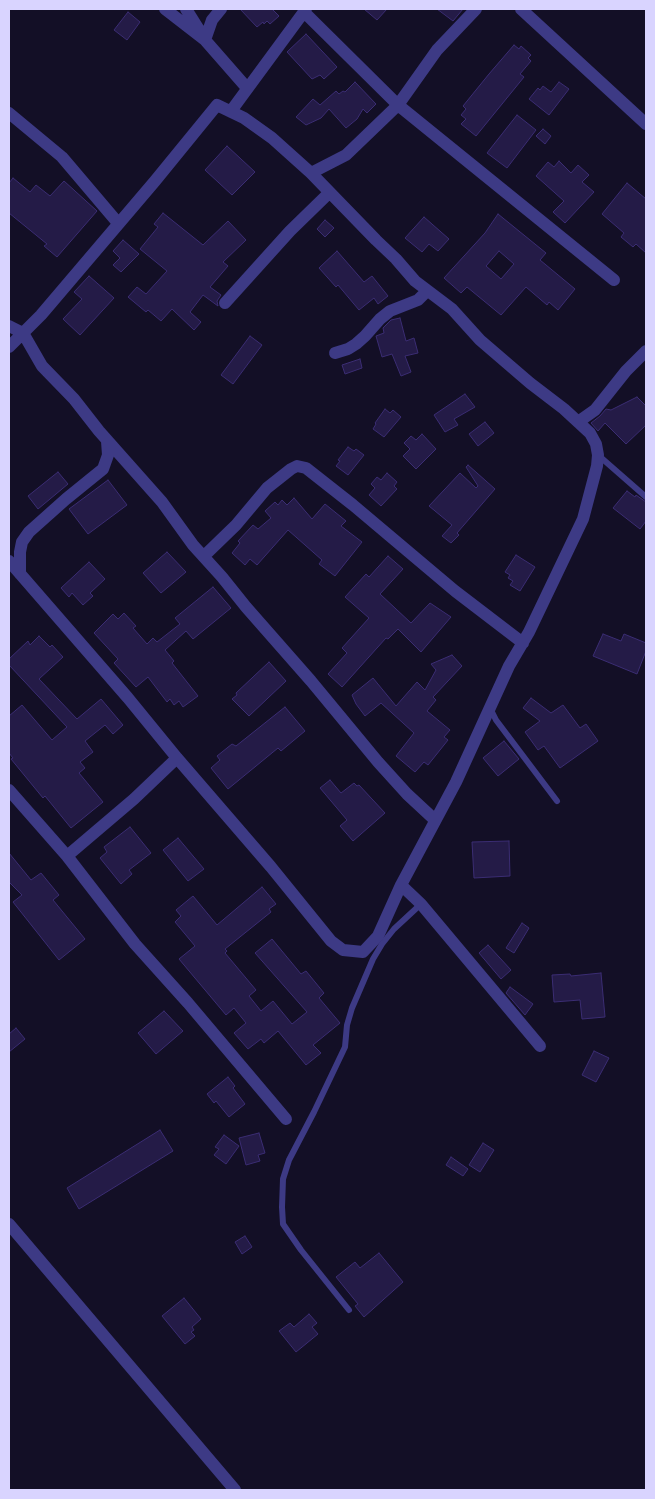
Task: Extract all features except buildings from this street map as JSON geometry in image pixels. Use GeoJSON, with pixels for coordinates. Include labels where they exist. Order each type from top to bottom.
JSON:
{"type":"FeatureCollection","features":[{"type":"Feature","properties":{"kind":"street"},"geometry":{"type":"LineString","coordinates":[[165,9],[205,40]]}},
{"type":"Feature","properties":{"kind":"street"},"geometry":{"type":"LineString","coordinates":[[186,9],[205,40],[248,88]]}},
{"type":"Feature","properties":{"kind":"street"},"geometry":{"type":"LineString","coordinates":[[205,40],[212,20],[221,9]]}},
{"type":"Feature","properties":{"kind":"street"},"geometry":{"type":"LineString","coordinates":[[311,173],[346,155],[398,104],[437,50],[476,9]]}},
{"type":"Feature","properties":{"kind":"street"},"geometry":{"type":"LineString","coordinates":[[521,9],[646,124]]}},
{"type":"Feature","properties":{"kind":"street"},"geometry":{"type":"LineString","coordinates":[[230,111],[305,10],[398,104],[614,280]]}},
{"type":"Feature","properties":{"kind":"street"},"geometry":{"type":"LineString","coordinates":[[9,347],[41,315],[155,182],[216,105],[230,111],[272,138],[311,173],[396,259],[415,282],[452,309],[480,340],[564,409],[590,433],[596,444],[598,455],[597,466],[583,518],[568,546],[529,632],[509,666],[456,782],[401,885],[378,936],[363,952],[343,950],[331,941],[272,867],[9,561]]}},
{"type":"Feature","properties":{"kind":"street"},"geometry":{"type":"LineString","coordinates":[[9,113],[62,157],[118,223]]}},
{"type":"Feature","properties":{"kind":"street"},"geometry":{"type":"LineString","coordinates":[[225,303],[290,231],[329,193]]}},
{"type":"Feature","properties":{"kind":"street"},"geometry":{"type":"LineString","coordinates":[[335,352],[348,349],[356,344],[390,311],[418,300],[427,291]]}},
{"type":"Feature","properties":{"kind":"street"},"geometry":{"type":"LineString","coordinates":[[9,326],[23,333],[42,366],[74,399],[162,502],[246,607],[312,682],[378,762],[407,794],[436,820]]}},
{"type":"Feature","properties":{"kind":"street"},"geometry":{"type":"LineString","coordinates":[[578,422],[595,410],[626,371],[646,351]]}},
{"type":"Feature","properties":{"kind":"street"},"geometry":{"type":"LineString","coordinates":[[20,574],[20,552],[22,542],[28,532],[103,469],[107,462],[108,441]]}},
{"type":"Feature","properties":{"kind":"street"},"geometry":{"type":"LineString","coordinates":[[204,556],[236,525],[267,488],[291,469],[298,466],[306,468],[353,504],[455,591],[522,643]]}},
{"type":"Feature","properties":{"kind":"street"},"geometry":{"type":"LineString","coordinates":[[67,856],[134,799],[177,758]]}},
{"type":"Feature","properties":{"kind":"street"},"geometry":{"type":"LineString","coordinates":[[9,790],[67,856],[135,944],[188,1003],[286,1119]]}},
{"type":"Feature","properties":{"kind":"street"},"geometry":{"type":"LineString","coordinates":[[401,885],[421,904],[540,1046]]}},
{"type":"Feature","properties":{"kind":"street"},"geometry":{"type":"LineString","coordinates":[[9,1224],[235,1490]]}},
{"type":"Feature","properties":{"kind":"lane"},"geometry":{"type":"LineString","coordinates":[[598,455],[646,497]]}},
{"type":"Feature","properties":{"kind":"lane"},"geometry":{"type":"LineString","coordinates":[[490,707],[496,720],[557,801]]}},
{"type":"Feature","properties":{"kind":"lane"},"geometry":{"type":"LineString","coordinates":[[349,1310],[301,1250],[284,1224],[282,1207],[283,1179],[289,1160],[344,1047],[352,1008],[370,967],[382,944],[394,929],[421,904]]}}]}
